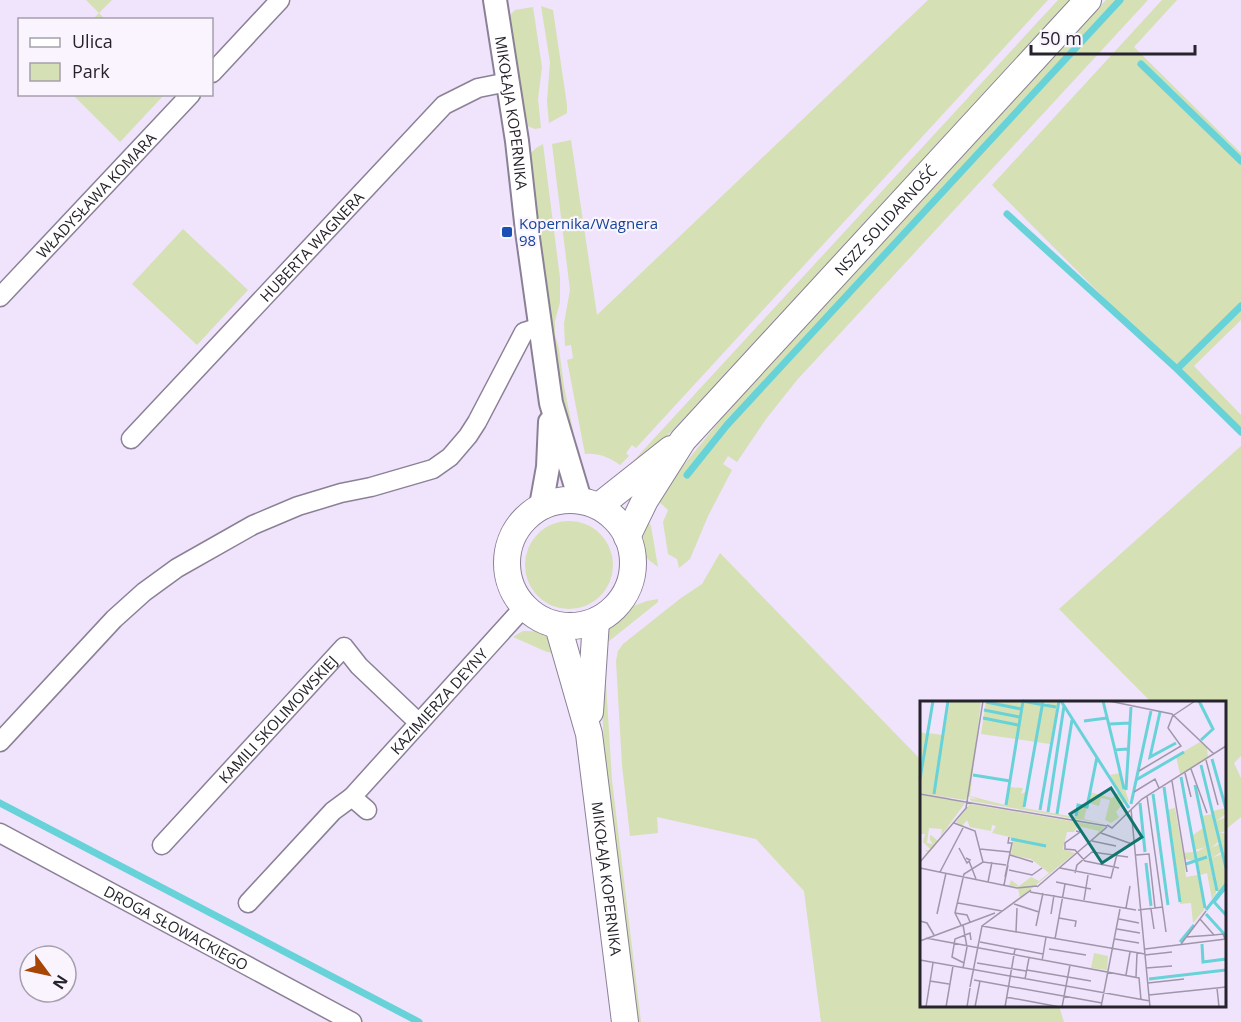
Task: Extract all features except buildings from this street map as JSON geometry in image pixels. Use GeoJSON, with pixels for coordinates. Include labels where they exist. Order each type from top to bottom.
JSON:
{"type":"FeatureCollection","features":[{"type":"Feature","properties":{"kind":"main road","name":"NSZZ SOLIDARNOŚĆ"},"geometry":{"type":"LineString","coordinates":[[627,537],[645,500],[683,440],[1088,0]]}},
{"type":"Feature","properties":{"kind":"main road","name":"NSZZ SOLIDARNOŚĆ"},"geometry":{"type":"LineString","coordinates":[[589,503],[629,480],[683,440]]}},
{"type":"Feature","properties":{"kind":"main road"},"geometry":{"type":"LineString","coordinates":[[560,500],[589,503],[610,514],[620,524],[627,537],[632,551],[633,567],[630,582],[622,598],[611,611],[596,621],[577,626],[558,626],[539,619],[524,607],[512,591],[506,572],[506,552],[513,533],[524,518],[541,506],[560,500]]}},
{"type":"Feature","properties":{"kind":"main road","name":"MIKOŁAJA KOPERNIKA"},"geometry":{"type":"LineString","coordinates":[[589,734],[596,621]]}},
{"type":"Feature","properties":{"kind":"main road","name":"MIKOŁAJA KOPERNIKA"},"geometry":{"type":"LineString","coordinates":[[558,626],[589,734],[625,1022]]}},
{"type":"Feature","properties":{"kind":"street"},"geometry":{"type":"LineString","coordinates":[[213,72],[280,0]]}},
{"type":"Feature","properties":{"kind":"street","name":"MIKOŁAJA KOPERNIKA"},"geometry":{"type":"LineString","coordinates":[[495,0],[517,141],[551,403],[548,466],[541,506]]}},
{"type":"Feature","properties":{"kind":"street","name":"HUBERTA WAGNERA"},"geometry":{"type":"LineString","coordinates":[[131,439],[444,105],[478,88],[508,82]]}},
{"type":"Feature","properties":{"kind":"street","name":"WŁADYSŁAWA KOMARA"},"geometry":{"type":"LineString","coordinates":[[0,297],[189,96]]}},
{"type":"Feature","properties":{"kind":"street"},"geometry":{"type":"LineString","coordinates":[[0,742],[114,620],[144,592],[177,568],[253,525],[298,506],[432,470],[450,457],[468,436],[524,332],[540,327]]}},
{"type":"Feature","properties":{"kind":"street","name":"MIKOŁAJA KOPERNIKA"},"geometry":{"type":"LineString","coordinates":[[551,403],[589,503]]}},
{"type":"Feature","properties":{"kind":"street","name":"KAZIMIERZA DEYNY"},"geometry":{"type":"LineString","coordinates":[[248,903],[333,811],[352,796],[524,607]]}},
{"type":"Feature","properties":{"kind":"street","name":"KAMILI SKOLIMOWSKIEJ"},"geometry":{"type":"LineString","coordinates":[[162,845],[344,647],[359,666],[419,723]]}},
{"type":"Feature","properties":{"kind":"street"},"geometry":{"type":"LineString","coordinates":[[352,796],[367,810]]}},
{"type":"Feature","properties":{"kind":"street","name":"DROGA SŁOWACKIEGO"},"geometry":{"type":"LineString","coordinates":[[0,833],[352,1022]]}},
{"type":"Feature","properties":{"kind":"green space"},"geometry":{"type":"Polygon","coordinates":[[[86,0],[112,0],[99,13],[86,0]]]}},
{"type":"Feature","properties":{"kind":"green space"},"geometry":{"type":"Polygon","coordinates":[[[928,0],[1048,0],[636,448],[632,445],[626,453],[629,456],[620,465],[604,456],[585,454],[567,360],[573,358],[571,345],[565,346],[564,323],[570,290],[552,144],[571,140],[597,315],[928,0]]]}},
{"type":"Feature","properties":{"kind":"green space"},"geometry":{"type":"Polygon","coordinates":[[[1058,0],[1070,0],[675,428],[629,473],[625,470],[1058,0]]]}},
{"type":"Feature","properties":{"kind":"green space"},"geometry":{"type":"Polygon","coordinates":[[[1106,0],[1148,0],[797,380],[766,419],[737,462],[728,456],[723,464],[732,470],[708,516],[690,559],[679,568],[677,559],[668,554],[663,522],[668,510],[656,499],[731,407],[1106,0]]]}},
{"type":"Feature","properties":{"kind":"green space"},"geometry":{"type":"Polygon","coordinates":[[[1162,0],[1177,0],[1134,47],[1241,153],[1241,320],[1194,366],[1241,415],[1241,436],[992,185],[1162,0]]]}},
{"type":"Feature","properties":{"kind":"green space"},"geometry":{"type":"Polygon","coordinates":[[[541,6],[553,10],[567,105],[567,113],[549,123],[547,101],[550,62],[541,6]]]}},
{"type":"Feature","properties":{"kind":"green space"},"geometry":{"type":"Polygon","coordinates":[[[533,7],[542,67],[538,99],[541,128],[535,129],[525,125],[509,16],[515,10],[533,7]]]}},
{"type":"Feature","properties":{"kind":"green space"},"geometry":{"type":"Polygon","coordinates":[[[99,13],[104,18],[94,18],[99,13]]]}},
{"type":"Feature","properties":{"kind":"green space"},"geometry":{"type":"Polygon","coordinates":[[[74,96],[163,96],[120,142],[74,96]]]}},
{"type":"Feature","properties":{"kind":"green space"},"geometry":{"type":"Polygon","coordinates":[[[543,144],[560,278],[560,302],[555,321],[555,335],[578,455],[573,456],[556,367],[529,155],[543,144]]]}},
{"type":"Feature","properties":{"kind":"green space"},"geometry":{"type":"Polygon","coordinates":[[[183,229],[248,290],[197,345],[132,284],[183,229]]]}},
{"type":"Feature","properties":{"kind":"green space"},"geometry":{"type":"Polygon","coordinates":[[[1241,446],[1241,756],[1234,763],[1241,778],[1241,817],[1226,829],[1226,701],[1150,701],[1059,609],[1241,446]]]}},
{"type":"Feature","properties":{"kind":"green space"},"geometry":{"type":"Polygon","coordinates":[[[645,517],[651,526],[658,567],[645,557],[641,534],[645,517]]]}},
{"type":"Feature","properties":{"kind":"green space"},"geometry":{"type":"Polygon","coordinates":[[[569,521],[594,528],[606,540],[613,565],[606,590],[594,602],[569,609],[544,602],[532,590],[525,565],[532,540],[544,528],[569,521]]]}},
{"type":"Feature","properties":{"kind":"green space"},"geometry":{"type":"Polygon","coordinates":[[[720,553],[920,759],[920,1007],[1059,1007],[1064,1022],[821,1022],[804,891],[756,839],[657,817],[658,833],[630,836],[622,765],[616,661],[618,651],[623,644],[702,584],[720,553]]]}},
{"type":"Feature","properties":{"kind":"green space"},"geometry":{"type":"Polygon","coordinates":[[[658,599],[658,602],[603,646],[606,630],[628,608],[658,599]]]}},
{"type":"Feature","properties":{"kind":"green space"},"geometry":{"type":"Polygon","coordinates":[[[523,631],[541,633],[547,637],[554,653],[513,637],[523,631]]]}},
{"type":"Feature","properties":{"kind":"green space"},"geometry":{"type":"Polygon","coordinates":[[[605,667],[612,780],[641,1022],[635,1022],[606,780],[602,709],[605,667]]]}},
{"type":"Feature","properties":{"kind":"waterway"},"geometry":{"type":"LineString","coordinates":[[687,475],[727,425],[1120,0]]}},
{"type":"Feature","properties":{"kind":"waterway"},"geometry":{"type":"LineString","coordinates":[[1141,64],[1241,161]]}},
{"type":"Feature","properties":{"kind":"waterway"},"geometry":{"type":"LineString","coordinates":[[1007,214],[1177,369]]}},
{"type":"Feature","properties":{"kind":"waterway"},"geometry":{"type":"LineString","coordinates":[[1241,306],[1177,369],[1241,432]]}},
{"type":"Feature","properties":{"kind":"waterway"},"geometry":{"type":"LineString","coordinates":[[0,803],[419,1022]]}},
{"type":"Feature","properties":{"kind":"place","name":"Kopernika/Wagnera 98"},"geometry":{"type":"Point","coordinates":[507,232]}}]}
